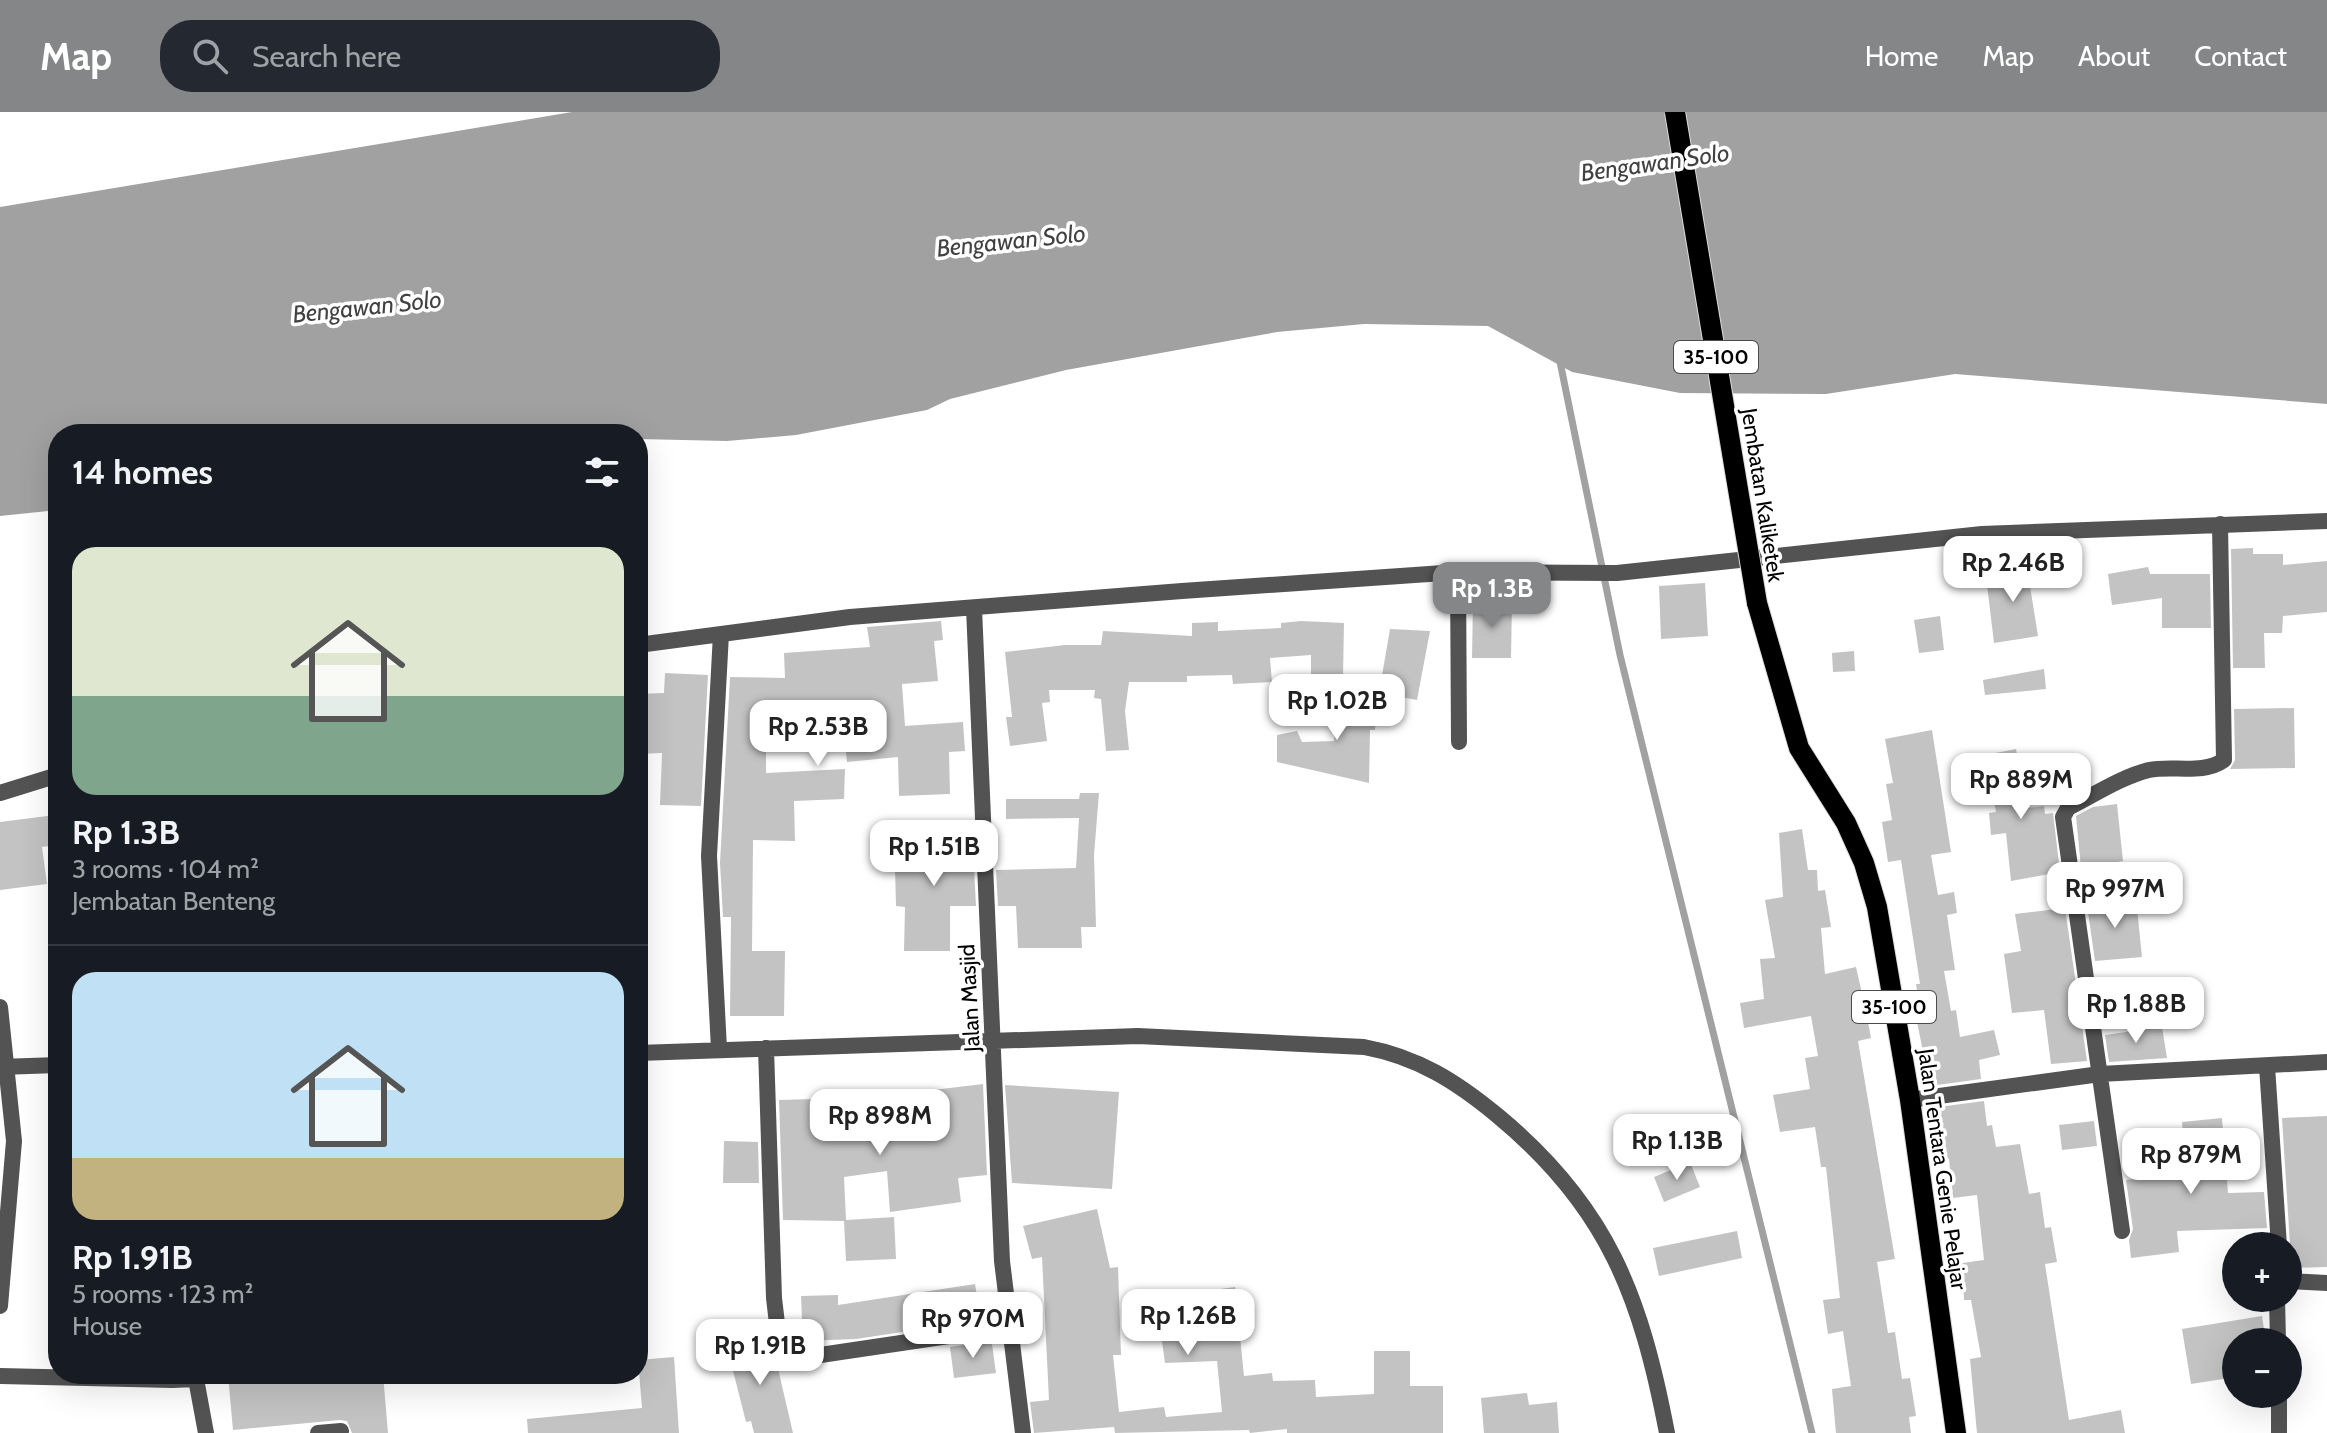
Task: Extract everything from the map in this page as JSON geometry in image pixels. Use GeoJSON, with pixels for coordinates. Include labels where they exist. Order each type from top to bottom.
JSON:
{"type":"FeatureCollection","features":[{"type":"Feature","properties":{"kind":"main road","name":"Jembatan Kaliketek"},"geometry":{"type":"LineString","coordinates":[[1675,112],[1757,603]]}},
{"type":"Feature","properties":{"kind":"main road","name":"Jalan Tentara Genie Pelajar"},"geometry":{"type":"LineString","coordinates":[[1757,603],[1799,748],[1846,823],[1864,863],[1877,907],[1910,1100],[1956,1433]]}},
{"type":"Feature","properties":{"kind":"street"},"geometry":{"type":"LineString","coordinates":[[648,644],[850,617],[1458,572],[1617,573],[1982,534],[2327,521]]}},
{"type":"Feature","properties":{"kind":"street"},"geometry":{"type":"LineString","coordinates":[[2122,1231],[2063,817],[2068,808],[2151,769],[2214,767],[2224,760],[2220,524]]}},
{"type":"Feature","properties":{"kind":"street"},"geometry":{"type":"LineString","coordinates":[[1458,572],[1459,742]]}},
{"type":"Feature","properties":{"kind":"street","name":"Jalan Masjid"},"geometry":{"type":"LineString","coordinates":[[974,608],[1002,1261],[1023,1433]]}},
{"type":"Feature","properties":{"kind":"street"},"geometry":{"type":"LineString","coordinates":[[719,1049],[709,856],[721,634]]}},
{"type":"Feature","properties":{"kind":"street"},"geometry":{"type":"LineString","coordinates":[[0,793],[48,778]]}},
{"type":"Feature","properties":{"kind":"street"},"geometry":{"type":"LineString","coordinates":[[0,1007],[14,1141],[0,1306]]}},
{"type":"Feature","properties":{"kind":"street"},"geometry":{"type":"LineString","coordinates":[[648,1053],[1138,1036],[1364,1047],[1400,1054],[1437,1071],[1537,1149],[1574,1189],[1624,1279],[1643,1327],[1667,1433]]}},
{"type":"Feature","properties":{"kind":"street"},"geometry":{"type":"LineString","coordinates":[[766,1048],[774,1298],[780,1349],[792,1357],[807,1357],[1009,1327]]}},
{"type":"Feature","properties":{"kind":"street"},"geometry":{"type":"LineString","coordinates":[[1910,1100],[2100,1074],[2327,1062]]}},
{"type":"Feature","properties":{"kind":"street"},"geometry":{"type":"LineString","coordinates":[[4,1067],[48,1065]]}},
{"type":"Feature","properties":{"kind":"street"},"geometry":{"type":"LineString","coordinates":[[2267,1066],[2278,1232]]}},
{"type":"Feature","properties":{"kind":"street"},"geometry":{"type":"LineString","coordinates":[[2302,1282],[2327,1283]]}},
{"type":"Feature","properties":{"kind":"street"},"geometry":{"type":"LineString","coordinates":[[0,1376],[48,1376]]}},
{"type":"Feature","properties":{"kind":"street"},"geometry":{"type":"LineString","coordinates":[[202,1384],[206,1433]]}},
{"type":"Feature","properties":{"kind":"street"},"geometry":{"type":"LineString","coordinates":[[2279,1408],[2279,1433]]}},
{"type":"Feature","properties":{"kind":"street"},"geometry":{"type":"LineString","coordinates":[[318,1433],[341,1431]]}},
{"type":"Feature","properties":{"kind":"water","name":"Bengawan Solo"},"geometry":{"type":"Polygon","coordinates":[[[572,112],[2327,112],[2327,404],[1955,374],[1826,394],[1680,393],[1572,372],[1488,326],[1364,324],[1277,332],[1066,370],[950,399],[927,410],[796,435],[727,441],[648,439],[648,424],[48,424],[48,511],[0,516],[0,207],[572,112]]]}},
{"type":"Feature","properties":{"kind":"building"},"geometry":{"type":"Polygon","coordinates":[[[2253,548],[2253,554],[2283,554],[2283,565],[2327,561],[2327,612],[2283,616],[2282,633],[2264,633],[2265,668],[2233,668],[2231,549],[2253,548]]]}},
{"type":"Feature","properties":{"kind":"building"},"geometry":{"type":"Polygon","coordinates":[[[2025,555],[2038,636],[1994,643],[1987,585],[2007,583],[2003,559],[2025,555]]]}},
{"type":"Feature","properties":{"kind":"building"},"geometry":{"type":"Polygon","coordinates":[[[2148,567],[2150,574],[2210,574],[2211,628],[2162,628],[2162,598],[2112,605],[2108,574],[2148,567]]]}},
{"type":"Feature","properties":{"kind":"building"},"geometry":{"type":"Polygon","coordinates":[[[1705,583],[1708,636],[1661,639],[1659,586],[1705,583]]]}},
{"type":"Feature","properties":{"kind":"building"},"geometry":{"type":"Polygon","coordinates":[[[1473,602],[1512,603],[1511,658],[1472,658],[1473,602]]]}},
{"type":"Feature","properties":{"kind":"building"},"geometry":{"type":"Polygon","coordinates":[[[1940,616],[1944,650],[1919,653],[1914,620],[1940,616]]]}},
{"type":"Feature","properties":{"kind":"building"},"geometry":{"type":"Polygon","coordinates":[[[941,621],[943,640],[934,641],[938,681],[902,684],[905,726],[963,722],[965,751],[949,752],[950,794],[899,796],[898,757],[847,762],[843,724],[766,726],[766,773],[845,769],[844,799],[794,801],[795,841],[753,840],[752,951],[785,951],[784,1016],[730,1016],[731,917],[723,917],[720,863],[730,677],[785,678],[784,653],[870,647],[867,627],[941,621]]]}},
{"type":"Feature","properties":{"kind":"building"},"geometry":{"type":"Polygon","coordinates":[[[1218,622],[1218,631],[1281,628],[1281,623],[1344,623],[1343,677],[1311,677],[1311,655],[1270,658],[1272,682],[1233,684],[1232,675],[1187,676],[1187,682],[1129,682],[1125,711],[1129,750],[1106,751],[1101,699],[1094,698],[1095,690],[1049,690],[1050,702],[1042,703],[1047,741],[1010,746],[1006,717],[1012,717],[1005,652],[1065,645],[1101,645],[1103,631],[1192,636],[1192,623],[1218,622]]]}},
{"type":"Feature","properties":{"kind":"building"},"geometry":{"type":"Polygon","coordinates":[[[1390,629],[1430,631],[1417,700],[1379,693],[1390,629]]]}},
{"type":"Feature","properties":{"kind":"building"},"geometry":{"type":"Polygon","coordinates":[[[1854,651],[1855,671],[1833,672],[1832,653],[1854,651]]]}},
{"type":"Feature","properties":{"kind":"building"},"geometry":{"type":"Polygon","coordinates":[[[2044,669],[2046,689],[1985,695],[1983,680],[2044,669]]]}},
{"type":"Feature","properties":{"kind":"building"},"geometry":{"type":"Polygon","coordinates":[[[665,673],[708,675],[701,806],[660,805],[662,753],[648,754],[648,694],[664,693],[665,673]]]}},
{"type":"Feature","properties":{"kind":"building"},"geometry":{"type":"Polygon","coordinates":[[[1337,693],[1378,696],[1375,730],[1370,730],[1369,783],[1277,762],[1277,735],[1297,731],[1302,742],[1334,741],[1337,693]]]}},
{"type":"Feature","properties":{"kind":"building"},"geometry":{"type":"Polygon","coordinates":[[[2294,708],[2295,768],[2230,769],[2235,760],[2234,709],[2294,708]]]}},
{"type":"Feature","properties":{"kind":"building"},"geometry":{"type":"Polygon","coordinates":[[[1932,730],[1951,852],[1931,855],[1938,895],[1954,892],[1957,913],[1947,915],[1955,970],[1944,971],[1951,1011],[1956,1010],[1960,1037],[1994,1030],[2000,1055],[1979,1060],[1981,1079],[1930,1086],[1916,1017],[1921,1016],[1916,984],[1920,984],[1901,860],[1888,862],[1882,822],[1892,820],[1886,784],[1893,783],[1885,739],[1932,730]]]}},
{"type":"Feature","properties":{"kind":"building"},"geometry":{"type":"Polygon","coordinates":[[[2016,749],[2027,808],[2044,806],[2045,814],[2053,813],[2060,872],[2011,881],[2006,833],[1991,835],[1989,813],[1996,812],[1985,755],[2016,749]]]}},
{"type":"Feature","properties":{"kind":"building"},"geometry":{"type":"Polygon","coordinates":[[[1080,793],[1099,793],[1094,855],[1096,927],[1081,927],[1082,948],[1018,948],[1016,906],[998,906],[996,870],[1076,868],[1079,818],[1006,819],[1006,799],[1079,799],[1080,793]]]}},
{"type":"Feature","properties":{"kind":"building"},"geometry":{"type":"Polygon","coordinates":[[[2117,804],[2123,861],[2081,868],[2076,816],[2093,807],[2117,804]]]}},
{"type":"Feature","properties":{"kind":"building"},"geometry":{"type":"Polygon","coordinates":[[[48,816],[48,846],[42,847],[47,884],[0,890],[0,822],[48,816]]]}},
{"type":"Feature","properties":{"kind":"building"},"geometry":{"type":"Polygon","coordinates":[[[1802,829],[1808,870],[1817,870],[1818,891],[1825,890],[1831,927],[1821,928],[1825,974],[1856,967],[1871,1038],[1858,1041],[1895,1259],[1877,1262],[1888,1333],[1895,1332],[1902,1379],[1910,1378],[1916,1416],[1909,1417],[1911,1433],[1836,1433],[1832,1389],[1851,1386],[1843,1331],[1828,1334],[1823,1300],[1840,1298],[1826,1167],[1821,1167],[1815,1127],[1780,1132],[1773,1095],[1810,1089],[1805,1058],[1818,1056],[1811,1016],[1744,1028],[1740,1003],[1764,999],[1760,959],[1775,958],[1765,900],[1783,897],[1779,833],[1802,829]]]}},
{"type":"Feature","properties":{"kind":"building"},"geometry":{"type":"Polygon","coordinates":[[[911,832],[968,833],[968,868],[974,868],[976,906],[950,906],[950,951],[904,951],[905,907],[896,906],[895,868],[910,868],[911,832]]]}},
{"type":"Feature","properties":{"kind":"building"},"geometry":{"type":"Polygon","coordinates":[[[2136,899],[2142,957],[2095,961],[2087,905],[2136,899]]]}},
{"type":"Feature","properties":{"kind":"building"},"geometry":{"type":"Polygon","coordinates":[[[2065,908],[2087,1061],[2051,1064],[2044,1010],[2012,1013],[2004,954],[2021,951],[2015,914],[2065,908]]]}},
{"type":"Feature","properties":{"kind":"building"},"geometry":{"type":"Polygon","coordinates":[[[2162,1027],[2167,1058],[2109,1062],[2105,1035],[2162,1027]]]}},
{"type":"Feature","properties":{"kind":"building"},"geometry":{"type":"Polygon","coordinates":[[[983,1084],[987,1175],[958,1178],[961,1202],[890,1212],[887,1171],[844,1177],[846,1220],[894,1217],[896,1259],[846,1261],[844,1221],[783,1220],[779,1100],[813,1099],[813,1105],[867,1101],[866,1098],[983,1084]]]}},
{"type":"Feature","properties":{"kind":"building"},"geometry":{"type":"Polygon","coordinates":[[[1005,1085],[1119,1092],[1112,1189],[1012,1183],[1005,1085]]]}},
{"type":"Feature","properties":{"kind":"building"},"geometry":{"type":"Polygon","coordinates":[[[1984,1101],[1987,1126],[1992,1125],[1996,1147],[2020,1144],[2029,1194],[2040,1192],[2045,1228],[2051,1227],[2057,1262],[2045,1264],[2069,1420],[2121,1410],[2125,1433],[1977,1433],[1970,1359],[1981,1357],[1971,1300],[1964,1300],[1962,1263],[1984,1260],[1977,1195],[1953,1198],[1949,1159],[1936,1161],[1931,1108],[1984,1101]]]}},
{"type":"Feature","properties":{"kind":"building"},"geometry":{"type":"Polygon","coordinates":[[[2327,1116],[2327,1267],[2302,1268],[2302,1232],[2289,1232],[2282,1118],[2327,1116]]]}},
{"type":"Feature","properties":{"kind":"building"},"geometry":{"type":"Polygon","coordinates":[[[2222,1118],[2228,1193],[2264,1192],[2267,1228],[2177,1231],[2179,1252],[2131,1258],[2129,1240],[2133,1229],[2126,1180],[2186,1172],[2182,1122],[2222,1118]]]}},
{"type":"Feature","properties":{"kind":"building"},"geometry":{"type":"Polygon","coordinates":[[[2094,1121],[2097,1146],[2062,1150],[2059,1125],[2094,1121]]]}},
{"type":"Feature","properties":{"kind":"building"},"geometry":{"type":"Polygon","coordinates":[[[724,1141],[758,1142],[759,1183],[723,1183],[724,1141]]]}},
{"type":"Feature","properties":{"kind":"building"},"geometry":{"type":"Polygon","coordinates":[[[1690,1162],[1700,1187],[1664,1202],[1654,1177],[1690,1162]]]}},
{"type":"Feature","properties":{"kind":"building"},"geometry":{"type":"Polygon","coordinates":[[[1097,1209],[1110,1268],[1118,1267],[1121,1355],[1113,1355],[1119,1412],[1164,1407],[1166,1417],[1222,1412],[1217,1361],[1165,1363],[1156,1298],[1235,1287],[1244,1376],[1272,1373],[1273,1381],[1315,1380],[1316,1397],[1374,1394],[1374,1351],[1410,1351],[1410,1386],[1443,1386],[1443,1433],[1287,1433],[1287,1429],[1250,1433],[1249,1430],[1115,1433],[1114,1427],[1034,1433],[1030,1402],[1049,1400],[1042,1257],[1032,1259],[1023,1226],[1097,1209]]]}},
{"type":"Feature","properties":{"kind":"building"},"geometry":{"type":"Polygon","coordinates":[[[1737,1231],[1742,1258],[1659,1276],[1653,1248],[1737,1231]]]}},
{"type":"Feature","properties":{"kind":"building"},"geometry":{"type":"Polygon","coordinates":[[[975,1284],[981,1320],[856,1339],[803,1341],[801,1296],[838,1295],[838,1305],[975,1284]]]}},
{"type":"Feature","properties":{"kind":"building"},"geometry":{"type":"Polygon","coordinates":[[[2262,1316],[2264,1328],[2222,1328],[2222,1379],[2191,1384],[2182,1329],[2262,1316]]]}},
{"type":"Feature","properties":{"kind":"building"},"geometry":{"type":"Polygon","coordinates":[[[768,1337],[793,1433],[754,1433],[751,1421],[746,1422],[727,1347],[768,1337]]]}},
{"type":"Feature","properties":{"kind":"building"},"geometry":{"type":"Polygon","coordinates":[[[985,1342],[992,1344],[996,1373],[954,1378],[950,1347],[985,1342]]]}},
{"type":"Feature","properties":{"kind":"building"},"geometry":{"type":"Polygon","coordinates":[[[674,1357],[679,1433],[528,1433],[527,1419],[642,1408],[640,1384],[648,1384],[648,1359],[674,1357]]]}},
{"type":"Feature","properties":{"kind":"building"},"geometry":{"type":"Polygon","coordinates":[[[229,1384],[384,1384],[388,1433],[352,1433],[347,1421],[340,1420],[233,1430],[229,1384]]]}},
{"type":"Feature","properties":{"kind":"building"},"geometry":{"type":"Polygon","coordinates":[[[1527,1393],[1529,1405],[1557,1402],[1559,1433],[1484,1433],[1481,1398],[1527,1393]]]}},
{"type":"Feature","properties":{"kind":"waterway"},"geometry":{"type":"LineString","coordinates":[[1559,357],[1620,655],[1812,1433]]}}]}
